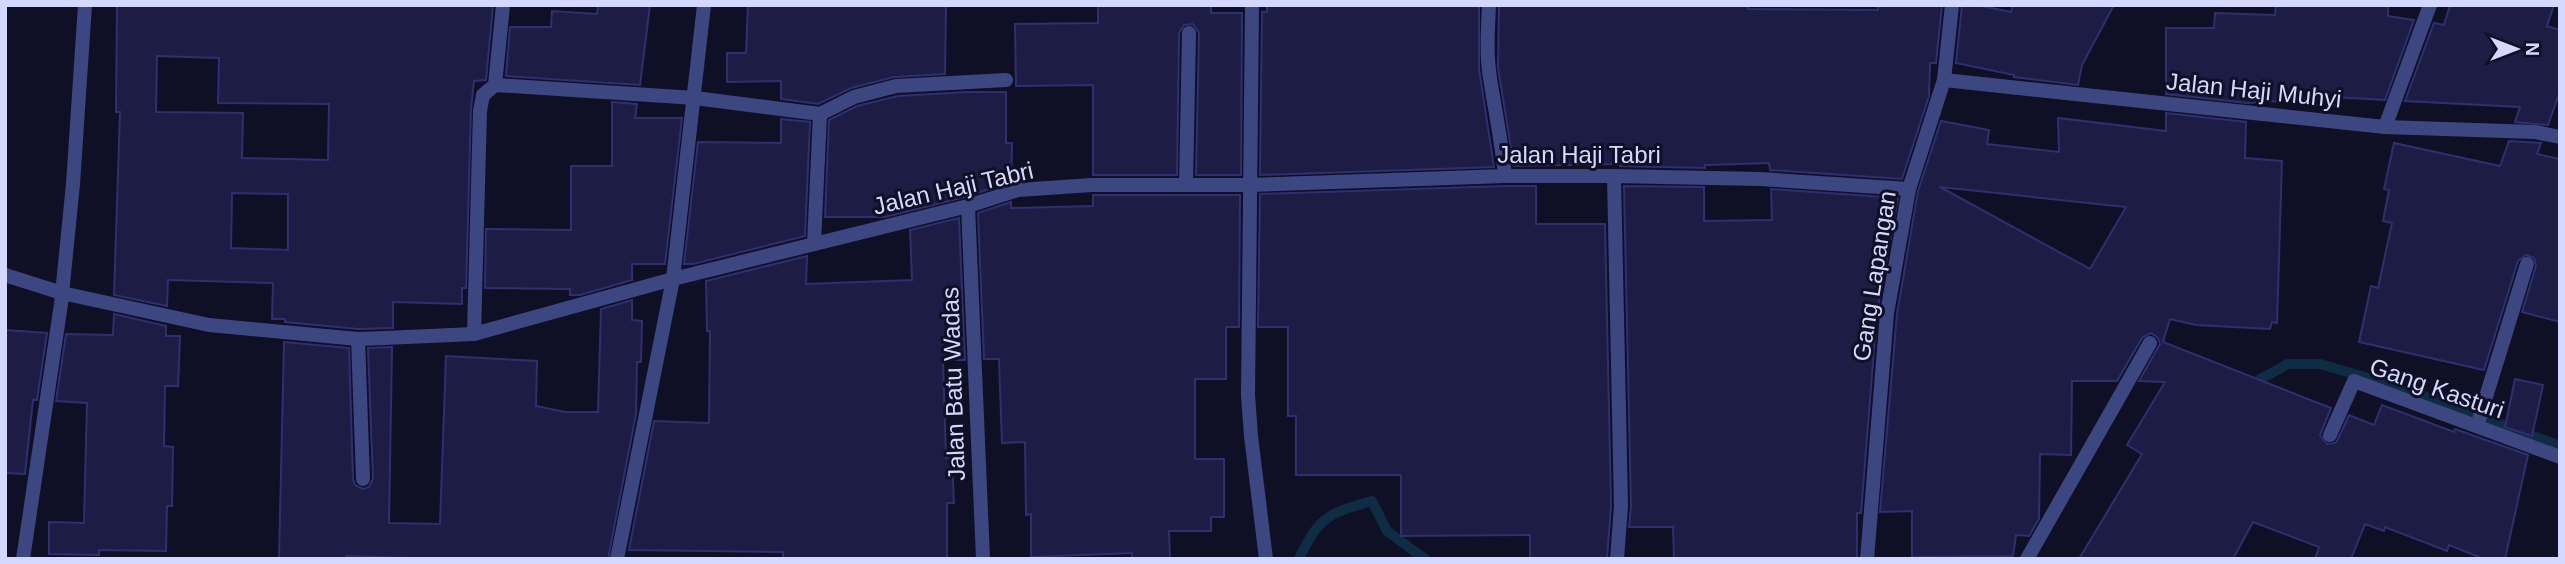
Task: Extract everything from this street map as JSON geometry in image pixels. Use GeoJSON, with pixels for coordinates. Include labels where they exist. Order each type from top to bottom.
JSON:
{"type":"FeatureCollection","features":[{"type":"Feature","properties":{"kind":"street"},"geometry":{"type":"LineString","coordinates":[[23,559],[62,293],[75,159],[85,5]]}},
{"type":"Feature","properties":{"kind":"street"},"geometry":{"type":"LineString","coordinates":[[495,85],[503,5]]}},
{"type":"Feature","properties":{"kind":"street"},"geometry":{"type":"LineString","coordinates":[[617,559],[673,279],[704,5]]}},
{"type":"Feature","properties":{"kind":"street"},"geometry":{"type":"LineString","coordinates":[[1252,5],[1248,395],[1266,559]]}},
{"type":"Feature","properties":{"kind":"street"},"geometry":{"type":"LineString","coordinates":[[1489,5],[1489,77],[1503,146],[1505,176]]}},
{"type":"Feature","properties":{"kind":"street","name":"Gang Lapangan"},"geometry":{"type":"LineString","coordinates":[[1867,559],[1887,313],[1909,189],[1944,80],[1952,5]]}},
{"type":"Feature","properties":{"kind":"street"},"geometry":{"type":"LineString","coordinates":[[2385,127],[2430,5]]}},
{"type":"Feature","properties":{"kind":"street"},"geometry":{"type":"LineString","coordinates":[[1186,185],[1189,33]]}},
{"type":"Feature","properties":{"kind":"street"},"geometry":{"type":"LineString","coordinates":[[474,334],[480,111],[483,95],[495,85],[695,98],[820,114],[854,97],[896,86],[1006,80]]}},
{"type":"Feature","properties":{"kind":"street","name":"Jalan Haji Muhyi"},"geometry":{"type":"LineString","coordinates":[[1944,80],[2385,127],[2535,132],[2560,137]]}},
{"type":"Feature","properties":{"kind":"street"},"geometry":{"type":"LineString","coordinates":[[814,244],[820,114]]}},
{"type":"Feature","properties":{"kind":"street","name":"Jalan Haji Tabri"},"geometry":{"type":"LineString","coordinates":[[5,275],[62,293],[209,325],[358,339],[474,334],[673,279],[968,206],[1018,190],[1092,185],[1249,185],[1505,176],[1760,179],[1909,189]]}},
{"type":"Feature","properties":{"kind":"street"},"geometry":{"type":"LineString","coordinates":[[1614,176],[1621,506],[1617,559]]}},
{"type":"Feature","properties":{"kind":"street","name":"Jalan Batu Wadas"},"geometry":{"type":"LineString","coordinates":[[968,206],[983,559]]}},
{"type":"Feature","properties":{"kind":"street"},"geometry":{"type":"LineString","coordinates":[[2478,422],[2527,264]]}},
{"type":"Feature","properties":{"kind":"street"},"geometry":{"type":"LineString","coordinates":[[358,339],[363,479]]}},
{"type":"Feature","properties":{"kind":"street"},"geometry":{"type":"LineString","coordinates":[[2027,559],[2150,343]]}},
{"type":"Feature","properties":{"kind":"street","name":"Gang Kasturi"},"geometry":{"type":"LineString","coordinates":[[2330,435],[2354,381],[2478,422],[2560,457]]}},
{"type":"Feature","properties":{"kind":"building"},"geometry":{"type":"Polygon","coordinates":[[[117,5],[493,5],[486,80],[474,81],[471,109],[466,288],[462,288],[462,304],[393,302],[393,328],[358,329],[272,319],[273,283],[168,280],[167,306],[114,295],[120,112],[116,112],[117,5]],[[157,56],[156,112],[243,113],[242,158],[328,160],[329,104],[218,103],[219,58],[157,56]],[[232,193],[231,248],[288,250],[288,194],[232,193]]]}},
{"type":"Feature","properties":{"kind":"building"},"geometry":{"type":"Polygon","coordinates":[[[598,5],[650,5],[640,85],[506,76],[510,27],[551,27],[552,11],[597,14],[598,5]]]}},
{"type":"Feature","properties":{"kind":"building"},"geometry":{"type":"Polygon","coordinates":[[[748,5],[946,5],[945,74],[894,77],[851,88],[818,104],[781,99],[781,81],[727,82],[727,53],[746,53],[748,5]]]}},
{"type":"Feature","properties":{"kind":"building"},"geometry":{"type":"Polygon","coordinates":[[[1098,5],[1211,5],[1211,13],[1242,13],[1241,175],[1196,175],[1199,33],[1193,24],[1184,25],[1179,33],[1177,175],[1093,175],[1093,85],[1016,86],[1015,24],[1098,23],[1098,5]]]}},
{"type":"Feature","properties":{"kind":"building"},"geometry":{"type":"Polygon","coordinates":[[[1267,5],[1479,5],[1479,69],[1494,167],[1260,175],[1262,12],[1267,12],[1267,5]]]}},
{"type":"Feature","properties":{"kind":"building"},"geometry":{"type":"Polygon","coordinates":[[[1499,5],[1749,5],[1748,9],[1878,10],[1878,5],[1942,5],[1936,63],[1930,63],[1929,96],[1902,179],[1770,170],[1769,163],[1705,165],[1705,168],[1620,164],[1514,166],[1498,68],[1499,5]]]}},
{"type":"Feature","properties":{"kind":"building"},"geometry":{"type":"Polygon","coordinates":[[[1962,5],[1977,5],[2011,12],[2013,5],[2114,5],[2082,65],[2078,85],[2014,77],[1956,63],[1962,5]]]}},
{"type":"Feature","properties":{"kind":"building"},"geometry":{"type":"Polygon","coordinates":[[[2276,5],[2388,5],[2388,16],[2414,20],[2385,100],[2281,94],[2280,101],[2247,103],[2166,94],[2166,28],[2214,28],[2215,13],[2275,15],[2276,5]]]}},
{"type":"Feature","properties":{"kind":"building"},"geometry":{"type":"Polygon","coordinates":[[[2450,5],[2554,5],[2547,26],[2560,30],[2560,91],[2548,125],[2515,122],[2520,107],[2405,101],[2434,23],[2444,25],[2450,5]]]}},
{"type":"Feature","properties":{"kind":"building"},"geometry":{"type":"Polygon","coordinates":[[[1006,92],[1006,143],[1012,143],[1011,182],[965,197],[885,217],[825,217],[829,120],[857,106],[898,96],[1006,92]]]}},
{"type":"Feature","properties":{"kind":"building"},"geometry":{"type":"Polygon","coordinates":[[[612,102],[637,104],[635,118],[682,118],[665,264],[632,264],[632,280],[580,295],[570,295],[570,289],[485,288],[486,229],[571,230],[571,166],[612,166],[612,102]]]}},
{"type":"Feature","properties":{"kind":"building"},"geometry":{"type":"Polygon","coordinates":[[[2166,113],[2246,122],[2245,158],[2282,161],[2277,323],[2272,322],[2270,329],[2196,325],[2170,319],[2163,342],[2331,408],[2320,435],[2327,444],[2335,443],[2349,415],[2374,425],[2382,405],[2454,432],[2455,429],[2528,455],[2505,559],[2484,559],[2449,545],[2447,551],[2385,527],[2384,531],[2365,524],[2351,559],[2315,559],[2319,547],[2253,522],[2233,559],[2079,559],[2142,454],[2127,445],[2165,382],[2139,381],[2160,344],[2158,338],[2151,333],[2142,338],[2117,381],[2072,381],[2071,455],[2040,454],[2039,519],[2029,536],[2016,535],[2013,556],[1912,557],[1912,511],[1880,512],[1897,314],[1918,191],[1941,121],[1989,130],[1987,144],[2059,152],[2058,118],[2166,131],[2166,113]],[[1940,187],[2090,269],[2126,207],[1940,187]]]}},
{"type":"Feature","properties":{"kind":"building"},"geometry":{"type":"Polygon","coordinates":[[[781,119],[810,122],[805,236],[684,264],[698,142],[781,143],[781,119]]]}},
{"type":"Feature","properties":{"kind":"building"},"geometry":{"type":"Polygon","coordinates":[[[2509,141],[2541,143],[2537,154],[2560,159],[2560,322],[2522,312],[2536,266],[2534,258],[2526,255],[2518,261],[2484,370],[2359,342],[2371,286],[2378,288],[2392,223],[2383,221],[2389,190],[2384,189],[2394,143],[2500,166],[2509,141]]]}},
{"type":"Feature","properties":{"kind":"building"},"geometry":{"type":"Polygon","coordinates":[[[1536,186],[1536,224],[1605,224],[1611,506],[1607,559],[1530,559],[1530,535],[1401,536],[1401,475],[1296,475],[1296,416],[1288,416],[1288,327],[1258,327],[1260,194],[1536,186]]]}},
{"type":"Feature","properties":{"kind":"building"},"geometry":{"type":"Polygon","coordinates":[[[1624,186],[1704,187],[1704,221],[1772,220],[1771,189],[1898,198],[1877,312],[1861,513],[1857,513],[1857,559],[1674,559],[1673,527],[1629,527],[1631,506],[1624,186]]]}},
{"type":"Feature","properties":{"kind":"building"},"geometry":{"type":"Polygon","coordinates":[[[1093,195],[1240,195],[1239,327],[1226,327],[1226,379],[1195,379],[1195,459],[1224,459],[1224,517],[1211,517],[1211,531],[1169,531],[1170,559],[1132,559],[1132,553],[1031,557],[1031,514],[1026,515],[1025,442],[1002,443],[999,359],[984,359],[978,213],[1011,202],[1011,208],[1093,206],[1093,195]]]}},
{"type":"Feature","properties":{"kind":"building"},"geometry":{"type":"Polygon","coordinates":[[[959,218],[965,360],[943,360],[946,458],[952,458],[954,503],[947,503],[947,558],[783,559],[783,552],[629,550],[654,421],[709,423],[710,331],[707,331],[706,281],[807,256],[806,284],[912,280],[910,230],[959,218]]]}},
{"type":"Feature","properties":{"kind":"building"},"geometry":{"type":"Polygon","coordinates":[[[632,300],[632,320],[642,321],[641,362],[637,362],[636,414],[608,559],[346,556],[346,559],[279,559],[284,342],[349,348],[353,479],[355,485],[363,489],[369,487],[373,479],[368,348],[392,347],[389,523],[440,524],[446,356],[537,361],[536,406],[565,412],[598,412],[601,309],[632,300]]]}},
{"type":"Feature","properties":{"kind":"building"},"geometry":{"type":"Polygon","coordinates":[[[114,314],[166,326],[166,336],[180,336],[178,386],[165,386],[164,446],[173,447],[172,506],[167,506],[166,551],[99,550],[99,555],[49,554],[49,522],[84,523],[87,403],[56,401],[66,334],[113,335],[114,314]]]}},
{"type":"Feature","properties":{"kind":"building"},"geometry":{"type":"Polygon","coordinates":[[[5,330],[47,333],[37,400],[33,400],[25,474],[5,473],[5,330]]]}},
{"type":"Feature","properties":{"kind":"building"},"geometry":{"type":"Polygon","coordinates":[[[2515,379],[2543,385],[2532,436],[2505,427],[2515,379]]]}},
{"type":"Feature","properties":{"kind":"waterway"},"geometry":{"type":"LineString","coordinates":[[2253,390],[2259,380],[2288,364],[2320,364],[2396,386],[2560,446]]}},
{"type":"Feature","properties":{"kind":"waterway"},"geometry":{"type":"LineString","coordinates":[[1299,559],[1319,525],[1326,519],[1372,501],[1387,531],[1425,559]]}}]}
